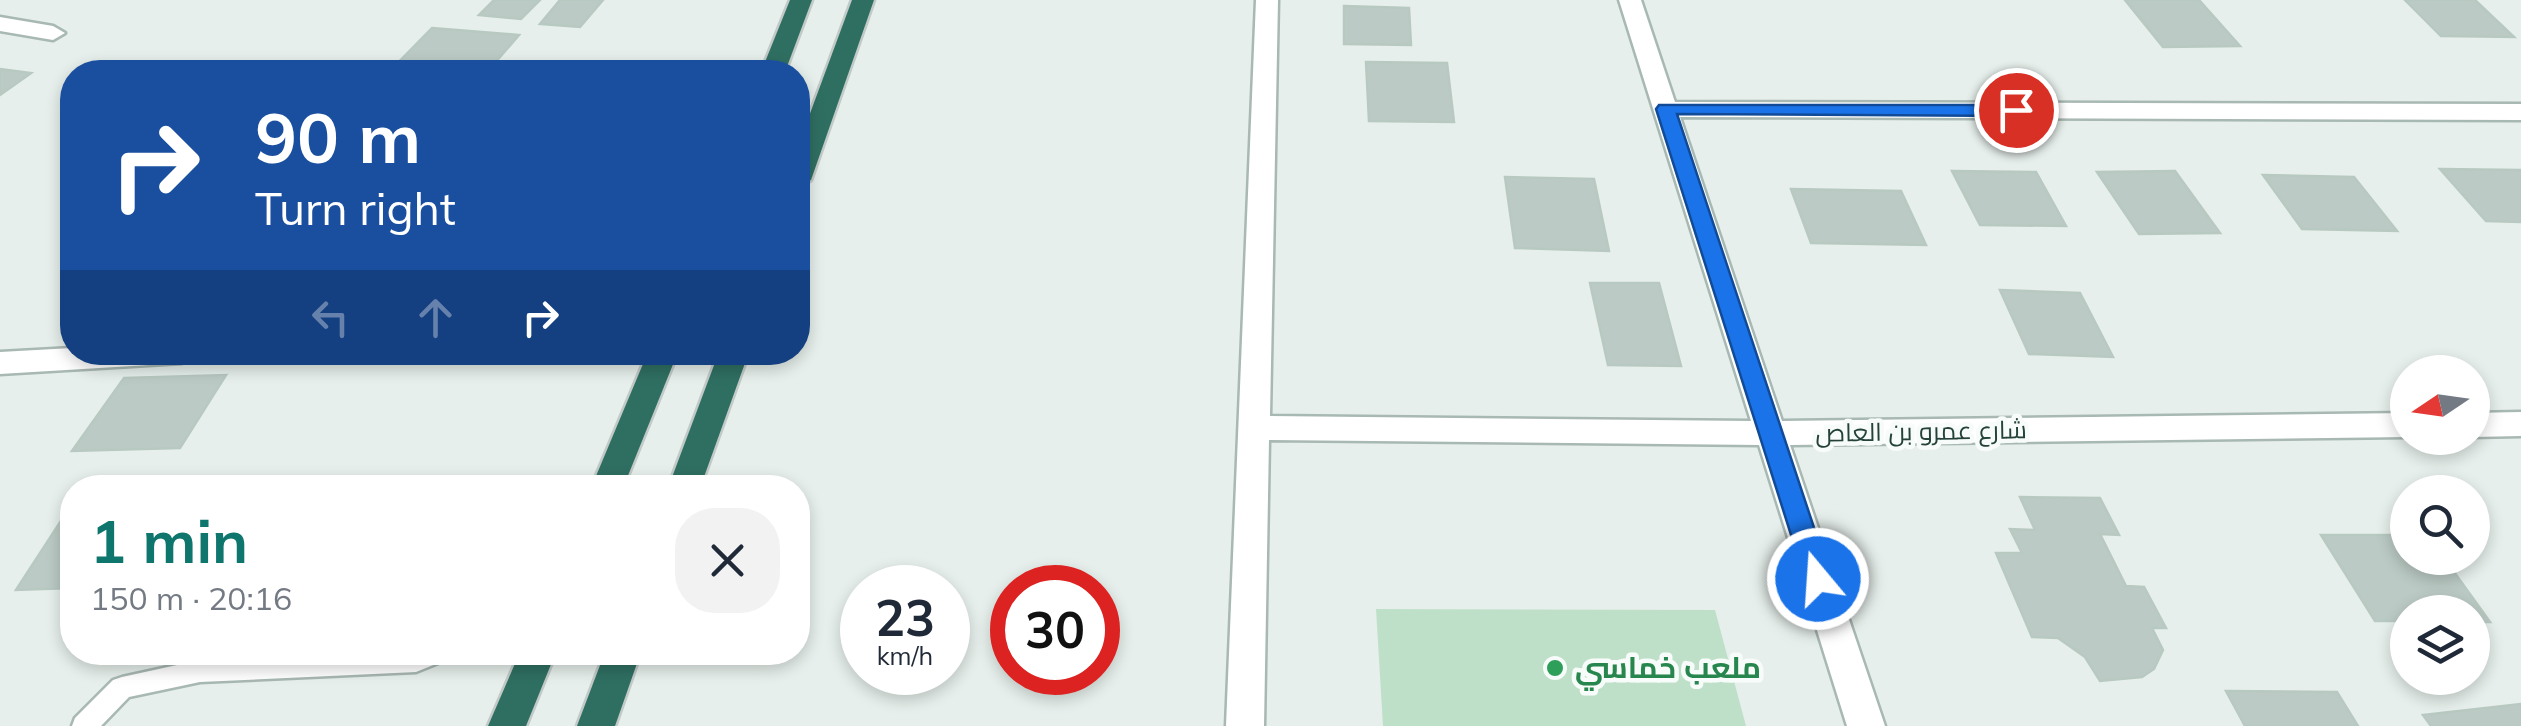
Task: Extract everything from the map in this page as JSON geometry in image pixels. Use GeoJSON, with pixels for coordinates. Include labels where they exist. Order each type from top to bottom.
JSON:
{"type":"FeatureCollection","features":[{"type":"Feature","properties":{"kind":"highway"},"geometry":{"type":"LineString","coordinates":[[778,60],[801,0]]}},
{"type":"Feature","properties":{"kind":"highway"},"geometry":{"type":"LineString","coordinates":[[810,147],[863,0]]}},
{"type":"Feature","properties":{"kind":"highway"},"geometry":{"type":"LineString","coordinates":[[612,475],[658,365]]}},
{"type":"Feature","properties":{"kind":"highway"},"geometry":{"type":"LineString","coordinates":[[689,475],[729,365]]}},
{"type":"Feature","properties":{"kind":"highway"},"geometry":{"type":"LineString","coordinates":[[507,726],[533,665]]}},
{"type":"Feature","properties":{"kind":"highway"},"geometry":{"type":"LineString","coordinates":[[596,726],[618,665]]}},
{"type":"Feature","properties":{"kind":"street"},"geometry":{"type":"LineString","coordinates":[[1245,726],[1267,0]]}},
{"type":"Feature","properties":{"kind":"street"},"geometry":{"type":"LineString","coordinates":[[1630,0],[1866,726]]}},
{"type":"Feature","properties":{"kind":"street"},"geometry":{"type":"LineString","coordinates":[[0,24],[53,33]]}},
{"type":"Feature","properties":{"kind":"street"},"geometry":{"type":"LineString","coordinates":[[1666,109],[2521,112]]}},
{"type":"Feature","properties":{"kind":"street"},"geometry":{"type":"LineString","coordinates":[[0,363],[60,359]]}},
{"type":"Feature","properties":{"kind":"street"},"geometry":{"type":"LineString","coordinates":[[2490,424],[2521,424]]}},
{"type":"Feature","properties":{"kind":"street","name":"شارع عمرو بن العاص"},"geometry":{"type":"LineString","coordinates":[[1254,428],[1770,433],[2390,425]]}},
{"type":"Feature","properties":{"kind":"lane"},"geometry":{"type":"LineString","coordinates":[[84,726],[122,688],[200,670],[320,665]]}},
{"type":"Feature","properties":{"kind":"green space","name":"ملعب خماسي"},"geometry":{"type":"Polygon","coordinates":[[[1376,609],[1715,610],[1746,726],[1383,726],[1376,609]]]}},
{"type":"Feature","properties":{"kind":"building"},"geometry":{"type":"Polygon","coordinates":[[[494,0],[540,0],[521,19],[479,15],[494,0]]]}},
{"type":"Feature","properties":{"kind":"building"},"geometry":{"type":"Polygon","coordinates":[[[560,0],[603,0],[580,27],[540,24],[560,0]]]}},
{"type":"Feature","properties":{"kind":"building"},"geometry":{"type":"Polygon","coordinates":[[[2125,0],[2199,0],[2240,46],[2163,47],[2125,0]]]}},
{"type":"Feature","properties":{"kind":"building"},"geometry":{"type":"Polygon","coordinates":[[[2405,0],[2475,0],[2514,37],[2441,36],[2405,0]]]}},
{"type":"Feature","properties":{"kind":"building"},"geometry":{"type":"Polygon","coordinates":[[[1344,6],[1409,8],[1411,45],[1344,44],[1344,6]]]}},
{"type":"Feature","properties":{"kind":"building"},"geometry":{"type":"Polygon","coordinates":[[[432,28],[519,35],[497,60],[401,60],[432,28]]]}},
{"type":"Feature","properties":{"kind":"building"},"geometry":{"type":"Polygon","coordinates":[[[1366,62],[1447,63],[1454,122],[1369,121],[1366,62]]]}},
{"type":"Feature","properties":{"kind":"building"},"geometry":{"type":"Polygon","coordinates":[[[0,69],[31,73],[0,95],[0,69]]]}},
{"type":"Feature","properties":{"kind":"building"},"geometry":{"type":"Polygon","coordinates":[[[2440,169],[2521,170],[2521,222],[2486,221],[2440,169]]]}},
{"type":"Feature","properties":{"kind":"building"},"geometry":{"type":"Polygon","coordinates":[[[1952,171],[2036,172],[2066,226],[1980,225],[1952,171]]]}},
{"type":"Feature","properties":{"kind":"building"},"geometry":{"type":"Polygon","coordinates":[[[2175,171],[2220,233],[2139,234],[2097,172],[2175,171]]]}},
{"type":"Feature","properties":{"kind":"building"},"geometry":{"type":"Polygon","coordinates":[[[2263,175],[2354,177],[2397,231],[2302,229],[2263,175]]]}},
{"type":"Feature","properties":{"kind":"building"},"geometry":{"type":"Polygon","coordinates":[[[1505,177],[1594,179],[1609,251],[1515,248],[1505,177]]]}},
{"type":"Feature","properties":{"kind":"building"},"geometry":{"type":"Polygon","coordinates":[[[1791,189],[1901,191],[1926,245],[1811,243],[1791,189]]]}},
{"type":"Feature","properties":{"kind":"building"},"geometry":{"type":"Polygon","coordinates":[[[1590,283],[1659,283],[1681,366],[1608,365],[1590,283]]]}},
{"type":"Feature","properties":{"kind":"building"},"geometry":{"type":"Polygon","coordinates":[[[2000,290],[2080,293],[2113,357],[2029,354],[2000,290]]]}},
{"type":"Feature","properties":{"kind":"building"},"geometry":{"type":"Polygon","coordinates":[[[226,375],[180,448],[72,451],[124,378],[226,375]]]}},
{"type":"Feature","properties":{"kind":"building"},"geometry":{"type":"Polygon","coordinates":[[[2020,497],[2100,498],[2119,535],[2100,534],[2126,586],[2144,587],[2166,628],[2152,628],[2163,650],[2154,669],[2142,677],[2100,681],[2085,657],[2058,638],[2032,637],[1996,553],[2022,553],[2010,529],[2035,530],[2020,497]]]}},
{"type":"Feature","properties":{"kind":"building"},"geometry":{"type":"Polygon","coordinates":[[[60,522],[60,588],[16,590],[60,522]]]}},
{"type":"Feature","properties":{"kind":"building"},"geometry":{"type":"Polygon","coordinates":[[[2321,535],[2390,535],[2390,575],[2456,575],[2471,595],[2390,595],[2390,621],[2375,621],[2321,535]]]}},
{"type":"Feature","properties":{"kind":"building"},"geometry":{"type":"Polygon","coordinates":[[[2226,691],[2337,692],[2358,726],[2245,726],[2226,691]]]}},
{"type":"Feature","properties":{"kind":"building"},"geometry":{"type":"Polygon","coordinates":[[[2521,704],[2521,726],[2431,726],[2423,715],[2521,704]]]}},
{"type":"Feature","properties":{"kind":"place","name":"ملعب خماسي"},"geometry":{"type":"Point","coordinates":[1555,668]}},
{"type":"Feature","properties":{"kind":"route"},"geometry":{"type":"LineString","coordinates":[[1818,579],[1666,109],[2016,110]]}}]}
